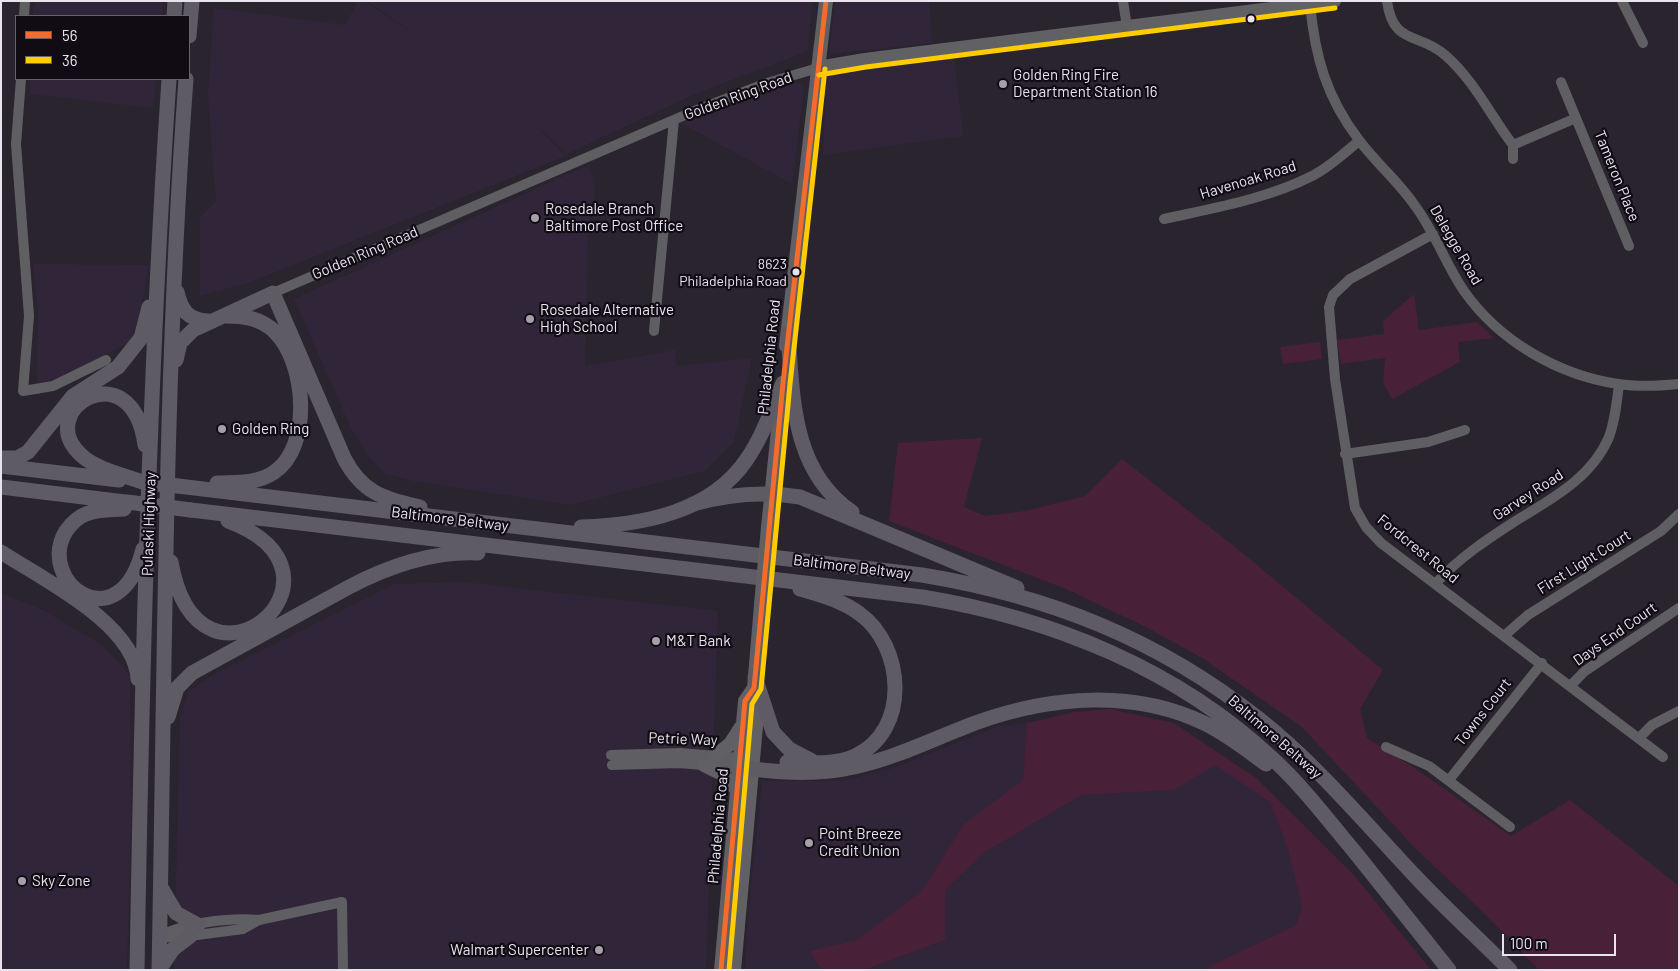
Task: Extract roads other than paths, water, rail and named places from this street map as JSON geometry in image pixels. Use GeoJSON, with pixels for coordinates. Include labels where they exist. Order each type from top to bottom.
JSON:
{"type":"FeatureCollection","features":[{"type":"Feature","properties":{"kind":"highway"},"geometry":{"type":"LineString","coordinates":[[174,15],[175,1]]}},
{"type":"Feature","properties":{"kind":"highway"},"geometry":{"type":"LineString","coordinates":[[190,24],[192,1]]}},
{"type":"Feature","properties":{"kind":"highway","name":"Pulaski Highway"},"geometry":{"type":"LineString","coordinates":[[137,970],[141,735],[148,579],[148,486],[158,262],[169,80]]}},
{"type":"Feature","properties":{"kind":"highway","name":"Pulaski Highway"},"geometry":{"type":"LineString","coordinates":[[159,970],[161,761],[169,387],[186,80]]}},
{"type":"Feature","properties":{"kind":"highway"},"geometry":{"type":"LineString","coordinates":[[4,462],[28,452],[73,396],[112,372],[131,353],[141,338],[147,320],[158,262]]}},
{"type":"Feature","properties":{"kind":"highway"},"geometry":{"type":"LineString","coordinates":[[174,279],[180,305],[185,312],[197,320],[240,316],[260,322],[274,332],[284,343]]}},
{"type":"Feature","properties":{"kind":"highway"},"geometry":{"type":"LineString","coordinates":[[186,486],[255,481],[274,472],[287,461],[296,443],[300,413],[295,374],[269,295]]}},
{"type":"Feature","properties":{"kind":"highway"},"geometry":{"type":"LineString","coordinates":[[269,295],[344,458],[363,485],[377,496],[485,523]]}},
{"type":"Feature","properties":{"kind":"highway","name":"Golden Ring Road"},"geometry":{"type":"LineString","coordinates":[[169,387],[180,343],[186,335],[215,318],[269,295]]}},
{"type":"Feature","properties":{"kind":"highway"},"geometry":{"type":"LineString","coordinates":[[788,334],[794,414],[802,447],[811,465],[828,489],[848,510],[876,529]]}},
{"type":"Feature","properties":{"kind":"highway"},"geometry":{"type":"LineString","coordinates":[[693,504],[723,485],[746,460],[759,439],[783,383]]}},
{"type":"Feature","properties":{"kind":"highway"},"geometry":{"type":"LineString","coordinates":[[127,478],[93,463],[74,448],[70,439],[68,423],[71,414],[86,398],[105,394],[116,396],[134,410],[142,430],[148,486]]}},
{"type":"Feature","properties":{"kind":"highway"},"geometry":{"type":"LineString","coordinates":[[4,462],[127,478]]}},
{"type":"Feature","properties":{"kind":"highway","name":"Baltimore Beltway"},"geometry":{"type":"LineString","coordinates":[[127,478],[148,486],[186,486],[536,530],[922,575],[1004,591],[1044,603],[1107,627],[1144,644],[1214,686],[1260,720],[1322,777],[1418,880],[1510,970]]}},
{"type":"Feature","properties":{"kind":"highway","name":"Baltimore Beltway"},"geometry":{"type":"LineString","coordinates":[[3,488],[125,506],[197,511],[852,588],[963,604],[1045,626],[1097,646],[1172,685],[1242,732],[1268,754],[1303,789],[1449,970]]}},
{"type":"Feature","properties":{"kind":"highway"},"geometry":{"type":"LineString","coordinates":[[536,530],[626,524],[661,516],[693,504],[734,494],[771,494],[800,497],[1010,584],[1044,603]]}},
{"type":"Feature","properties":{"kind":"highway"},"geometry":{"type":"LineString","coordinates":[[125,506],[85,514],[76,520],[62,538],[60,565],[65,578],[82,594],[99,599],[116,595],[124,589],[136,573],[149,526]]}},
{"type":"Feature","properties":{"kind":"highway"},"geometry":{"type":"LineString","coordinates":[[165,528],[176,586],[180,597],[192,615],[213,630],[230,632],[252,628],[271,613],[281,596],[284,585],[280,563],[267,542],[256,533],[197,511]]}},
{"type":"Feature","properties":{"kind":"highway"},"geometry":{"type":"LineString","coordinates":[[2,552],[106,621],[123,639],[133,656],[138,671],[141,735]]}},
{"type":"Feature","properties":{"kind":"highway"},"geometry":{"type":"LineString","coordinates":[[161,761],[173,696],[184,679],[199,668],[370,576],[406,563],[463,552],[596,559]]}},
{"type":"Feature","properties":{"kind":"highway"},"geometry":{"type":"LineString","coordinates":[[746,764],[833,761],[855,755],[868,747],[880,734],[889,717],[896,685],[892,661],[879,633],[853,609],[829,598],[761,578]]}},
{"type":"Feature","properties":{"kind":"highway"},"geometry":{"type":"LineString","coordinates":[[148,579],[154,628],[150,917],[153,928],[160,936]]}},
{"type":"Feature","properties":{"kind":"highway"},"geometry":{"type":"LineString","coordinates":[[755,682],[773,732],[789,749],[814,762]]}},
{"type":"Feature","properties":{"kind":"highway"},"geometry":{"type":"LineString","coordinates":[[746,764],[811,773],[846,769],[870,763],[1028,706],[1067,700],[1125,702],[1183,716],[1228,736],[1268,766],[1348,844]]}},
{"type":"Feature","properties":{"kind":"highway"},"geometry":{"type":"LineString","coordinates":[[159,970],[174,949],[194,930],[169,905],[160,885]]}},
{"type":"Feature","properties":{"kind":"highway"},"geometry":{"type":"LineString","coordinates":[[1498,958],[1516,970]]}},
{"type":"Feature","properties":{"kind":"main road","name":"Philadelphia Road"},"geometry":{"type":"LineString","coordinates":[[721,970],[737,790],[746,764],[758,704],[755,682],[771,494],[826,1]]}},
{"type":"Feature","properties":{"kind":"main road","name":"Golden Ring Road"},"geometry":{"type":"LineString","coordinates":[[818,68],[865,60],[1334,1]]}},
{"type":"Feature","properties":{"kind":"main road","name":"Philadelphia Road"},"geometry":{"type":"LineString","coordinates":[[734,970],[746,764],[743,724],[745,701],[755,682]]}},
{"type":"Feature","properties":{"kind":"main road"},"geometry":{"type":"LineString","coordinates":[[737,790],[710,761],[730,744],[743,724]]}},
{"type":"Feature","properties":{"kind":"street"},"geometry":{"type":"LineString","coordinates":[[24,15],[25,1]]}},
{"type":"Feature","properties":{"kind":"street"},"geometry":{"type":"LineString","coordinates":[[1123,1],[1127,27]]}},
{"type":"Feature","properties":{"kind":"street"},"geometry":{"type":"LineString","coordinates":[[1387,1],[1390,18],[1395,27],[1404,34],[1436,49],[1451,60],[1513,145],[1513,159]]}},
{"type":"Feature","properties":{"kind":"street"},"geometry":{"type":"LineString","coordinates":[[1622,1],[1643,43]]}},
{"type":"Feature","properties":{"kind":"street","name":"Delegge Road"},"geometry":{"type":"LineString","coordinates":[[1310,4],[1314,45],[1332,98],[1359,141],[1403,189],[1433,234],[1464,291],[1482,312],[1505,334],[1548,362],[1575,372],[1619,384],[1679,384]]}},
{"type":"Feature","properties":{"kind":"street","name":"Golden Ring Road"},"geometry":{"type":"LineString","coordinates":[[269,295],[674,120],[767,83],[818,68]]}},
{"type":"Feature","properties":{"kind":"street"},"geometry":{"type":"LineString","coordinates":[[21,80],[16,144],[29,316],[23,391],[53,386],[106,360]]}},
{"type":"Feature","properties":{"kind":"street","name":"Tameron Place"},"geometry":{"type":"LineString","coordinates":[[1561,82],[1629,246]]}},
{"type":"Feature","properties":{"kind":"street","name":"Tameron Place"},"geometry":{"type":"LineString","coordinates":[[1513,145],[1576,118]]}},
{"type":"Feature","properties":{"kind":"street"},"geometry":{"type":"LineString","coordinates":[[654,331],[674,120]]}},
{"type":"Feature","properties":{"kind":"street","name":"Havenoak Road"},"geometry":{"type":"LineString","coordinates":[[1164,219],[1266,194],[1302,181],[1331,164],[1359,141]]}},
{"type":"Feature","properties":{"kind":"street","name":"Fordcrest Road"},"geometry":{"type":"LineString","coordinates":[[1433,234],[1350,279],[1341,286],[1330,302],[1329,319],[1346,454],[1355,508],[1366,527],[1382,542],[1663,757]]}},
{"type":"Feature","properties":{"kind":"street","name":"Garvey Road"},"geometry":{"type":"LineString","coordinates":[[1436,583],[1468,553],[1563,492],[1583,475],[1600,454],[1609,435],[1619,384]]}},
{"type":"Feature","properties":{"kind":"street"},"geometry":{"type":"LineString","coordinates":[[1346,454],[1428,442],[1465,430]]}},
{"type":"Feature","properties":{"kind":"street","name":"First Light Court"},"geometry":{"type":"LineString","coordinates":[[1505,635],[1528,615],[1661,531],[1679,514]]}},
{"type":"Feature","properties":{"kind":"street","name":"Days End Court"},"geometry":{"type":"LineString","coordinates":[[1570,686],[1585,671],[1679,608]]}},
{"type":"Feature","properties":{"kind":"street","name":"Towns Court"},"geometry":{"type":"LineString","coordinates":[[1449,780],[1542,663]]}},
{"type":"Feature","properties":{"kind":"street"},"geometry":{"type":"LineString","coordinates":[[1639,738],[1652,725],[1679,710]]}},
{"type":"Feature","properties":{"kind":"street"},"geometry":{"type":"LineString","coordinates":[[1386,747],[1429,766],[1510,828]]}},
{"type":"Feature","properties":{"kind":"street","name":"Petrie Way"},"geometry":{"type":"LineString","coordinates":[[611,760],[680,753],[710,761],[746,764]]}},
{"type":"Feature","properties":{"kind":"street"},"geometry":{"type":"LineString","coordinates":[[160,936],[174,928],[194,930],[244,919],[258,920],[342,902],[343,970]]}},
{"type":"Feature","properties":{"kind":"place","name":"Golden Ring Fire Department Station 16"},"geometry":{"type":"Point","coordinates":[1003,84]}},
{"type":"Feature","properties":{"kind":"place","name":"Rosedale Branch Baltimore Post Office"},"geometry":{"type":"Point","coordinates":[535,218]}},
{"type":"Feature","properties":{"kind":"place","name":"8623 Philadelphia Road"},"geometry":{"type":"Point","coordinates":[796,272]}},
{"type":"Feature","properties":{"kind":"place","name":"Rosedale Alternative High School"},"geometry":{"type":"Point","coordinates":[530,319]}},
{"type":"Feature","properties":{"kind":"place","name":"Golden Ring"},"geometry":{"type":"Point","coordinates":[222,429]}},
{"type":"Feature","properties":{"kind":"place","name":"M&T Bank"},"geometry":{"type":"Point","coordinates":[656,641]}},
{"type":"Feature","properties":{"kind":"place","name":"Point Breeze Credit Union"},"geometry":{"type":"Point","coordinates":[809,843]}},
{"type":"Feature","properties":{"kind":"place","name":"Sky Zone"},"geometry":{"type":"Point","coordinates":[22,881]}},
{"type":"Feature","properties":{"kind":"place","name":"Walmart Supercenter"},"geometry":{"type":"Point","coordinates":[599,950]}}]}
